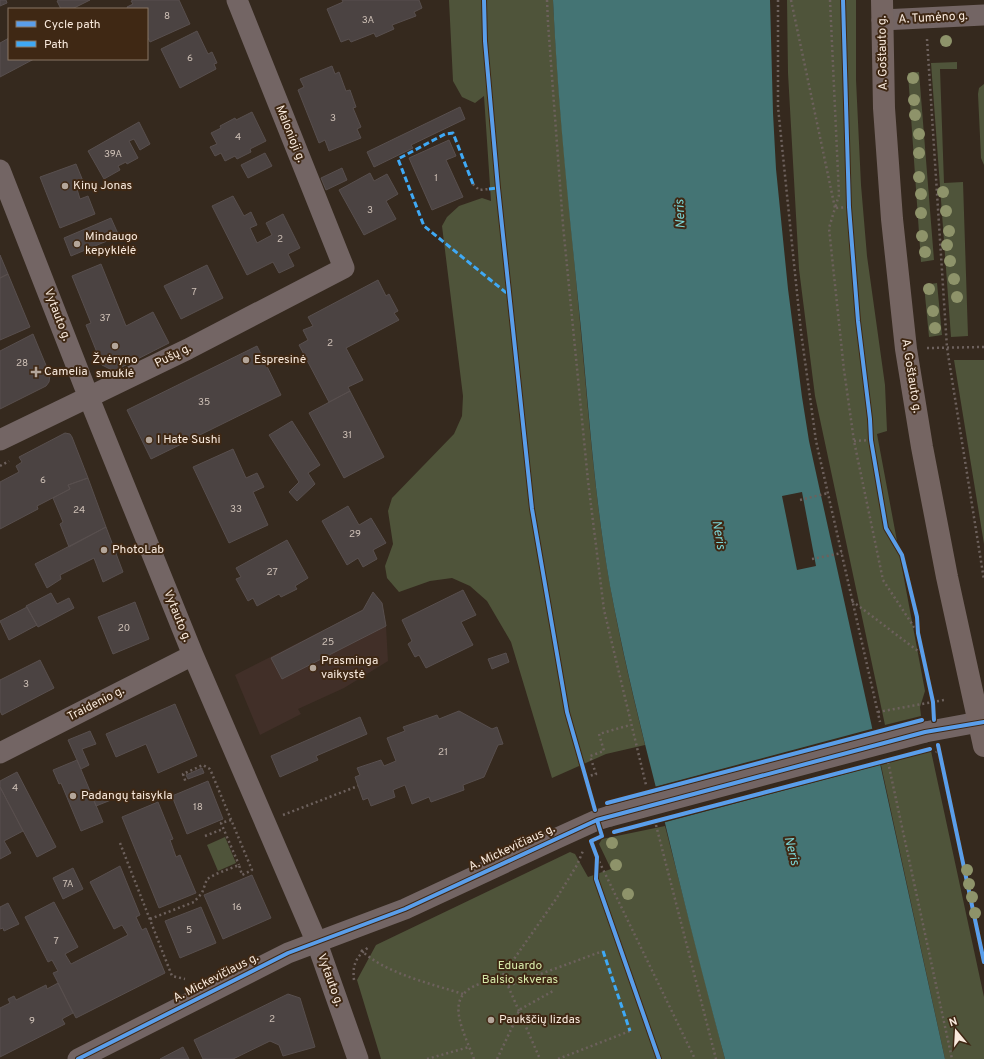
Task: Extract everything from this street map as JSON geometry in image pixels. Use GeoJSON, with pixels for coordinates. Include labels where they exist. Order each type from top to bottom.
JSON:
{"type":"FeatureCollection","features":[{"type":"Feature","properties":{"kind":"main road","name":"A. Goštauto g."},"geometry":{"type":"LineString","coordinates":[[882,10],[884,108],[891,211],[906,349],[922,447],[947,577],[982,722],[984,746]]}},
{"type":"Feature","properties":{"kind":"street","name":"Malonioji g."},"geometry":{"type":"LineString","coordinates":[[237,0],[344,268]]}},
{"type":"Feature","properties":{"kind":"street","name":"A. Tumėno g."},"geometry":{"type":"LineString","coordinates":[[882,10],[925,18],[984,15]]}},
{"type":"Feature","properties":{"kind":"street","name":"Vytauto g."},"geometry":{"type":"LineString","coordinates":[[0,170],[89,398],[193,655],[317,943],[358,1059]]}},
{"type":"Feature","properties":{"kind":"street","name":"Pušų g."},"geometry":{"type":"LineString","coordinates":[[0,440],[188,349],[344,268]]}},
{"type":"Feature","properties":{"kind":"street","name":"Traidenio g."},"geometry":{"type":"LineString","coordinates":[[0,753],[193,655]]}},
{"type":"Feature","properties":{"kind":"street","name":"A. Mickevičiaus g."},"geometry":{"type":"LineString","coordinates":[[78,1059],[272,961],[405,909],[597,820],[926,732],[982,722]]}},
{"type":"Feature","properties":{"kind":"path"},"geometry":{"type":"LineString","coordinates":[[547,0],[563,225],[588,481],[604,610],[646,786]]}},
{"type":"Feature","properties":{"kind":"path"},"geometry":{"type":"LineString","coordinates":[[778,0],[778,107],[801,332],[816,441],[881,727]]}},
{"type":"Feature","properties":{"kind":"path"},"geometry":{"type":"LineString","coordinates":[[791,0],[835,208]]}},
{"type":"Feature","properties":{"kind":"path"},"geometry":{"type":"LineString","coordinates":[[830,0],[838,195],[829,228],[844,370],[854,441],[883,580],[918,633]]}},
{"type":"Feature","properties":{"kind":"path"},"geometry":{"type":"LineString","coordinates":[[925,18],[947,348],[984,580]]}},
{"type":"Feature","properties":{"kind":"path"},"geometry":{"type":"LineString","coordinates":[[473,184],[479,190],[489,189]]}},
{"type":"Feature","properties":{"kind":"path"},"geometry":{"type":"LineString","coordinates":[[848,200],[849,214]]}},
{"type":"Feature","properties":{"kind":"path"},"geometry":{"type":"LineString","coordinates":[[835,208],[848,207]]}},
{"type":"Feature","properties":{"kind":"path"},"geometry":{"type":"LineString","coordinates":[[906,349],[984,347]]}},
{"type":"Feature","properties":{"kind":"path"},"geometry":{"type":"LineString","coordinates":[[871,433],[872,447]]}},
{"type":"Feature","properties":{"kind":"path"},"geometry":{"type":"LineString","coordinates":[[854,441],[871,440]]}},
{"type":"Feature","properties":{"kind":"path"},"geometry":{"type":"LineString","coordinates":[[800,500],[828,493]]}},
{"type":"Feature","properties":{"kind":"path"},"geometry":{"type":"LineString","coordinates":[[812,559],[842,553]]}},
{"type":"Feature","properties":{"kind":"path"},"geometry":{"type":"LineString","coordinates":[[852,601],[922,654]]}},
{"type":"Feature","properties":{"kind":"path"},"geometry":{"type":"LineString","coordinates":[[917,625],[918,633]]}},
{"type":"Feature","properties":{"kind":"path"},"geometry":{"type":"LineString","coordinates":[[878,712],[944,700]]}},
{"type":"Feature","properties":{"kind":"path"},"geometry":{"type":"LineString","coordinates":[[586,777],[596,774],[590,756],[604,751],[599,734],[630,724]]}},
{"type":"Feature","properties":{"kind":"path"},"geometry":{"type":"LineString","coordinates":[[887,757],[952,1059]]}},
{"type":"Feature","properties":{"kind":"path"},"geometry":{"type":"LineString","coordinates":[[186,783],[183,774],[204,765],[214,774],[252,870],[242,875],[221,824],[231,820]]}},
{"type":"Feature","properties":{"kind":"path"},"geometry":{"type":"LineString","coordinates":[[264,822],[358,786]]}},
{"type":"Feature","properties":{"kind":"path"},"geometry":{"type":"LineString","coordinates":[[655,824],[716,1059]]}},
{"type":"Feature","properties":{"kind":"path"},"geometry":{"type":"LineString","coordinates":[[205,836],[223,829]]}},
{"type":"Feature","properties":{"kind":"path"},"geometry":{"type":"LineString","coordinates":[[120,843],[172,976],[184,978]]}},
{"type":"Feature","properties":{"kind":"path"},"geometry":{"type":"LineString","coordinates":[[474,1059],[460,1024],[458,1006],[463,994],[473,985],[485,981],[500,979],[556,899],[577,865],[582,852],[587,846]]}},
{"type":"Feature","properties":{"kind":"path"},"geometry":{"type":"LineString","coordinates":[[597,857],[695,1059]]}},
{"type":"Feature","properties":{"kind":"path"},"geometry":{"type":"LineString","coordinates":[[150,919],[194,902],[202,893],[207,879],[238,865]]}},
{"type":"Feature","properties":{"kind":"path"},"geometry":{"type":"LineString","coordinates":[[343,932],[370,958],[394,971],[463,994]]}},
{"type":"Feature","properties":{"kind":"path"},"geometry":{"type":"LineString","coordinates":[[356,986],[354,978],[354,964],[363,952],[372,945]]}},
{"type":"Feature","properties":{"kind":"path"},"geometry":{"type":"LineString","coordinates":[[508,986],[602,951]]}},
{"type":"Feature","properties":{"kind":"path"},"geometry":{"type":"LineString","coordinates":[[500,979],[508,986],[540,1059]]}},
{"type":"Feature","properties":{"kind":"path"},"geometry":{"type":"LineString","coordinates":[[496,1059],[519,1010],[553,991]]}},
{"type":"Feature","properties":{"kind":"path"},"geometry":{"type":"LineString","coordinates":[[558,1059],[630,1031]]}},
{"type":"Feature","properties":{"kind":"path"},"geometry":{"type":"LineString","coordinates":[[427,1059],[470,1047]]}},
{"type":"Feature","properties":{"kind":"shaded area","name":"Prasminga vaikystė"},"geometry":{"type":"Polygon","coordinates":[[[373,592],[382,603],[386,626],[388,661],[344,688],[298,709],[301,714],[260,735],[235,675],[363,610],[373,592]]]}},
{"type":"Feature","properties":{"kind":"green space"},"geometry":{"type":"Polygon","coordinates":[[[449,0],[553,0],[564,151],[596,487],[604,549],[617,623],[645,745],[606,754],[552,778],[511,642],[487,601],[470,586],[452,578],[430,581],[399,592],[387,578],[385,566],[393,544],[388,511],[392,498],[454,434],[462,416],[463,396],[442,226],[447,217],[459,206],[482,198],[491,201],[484,96],[475,103],[462,97],[453,81],[449,0]]]}},
{"type":"Feature","properties":{"kind":"green space"},"geometry":{"type":"Polygon","coordinates":[[[787,0],[856,0],[856,80],[861,185],[867,256],[885,385],[887,431],[877,434],[925,691],[920,707],[921,716],[885,725],[815,396],[799,269],[788,73],[787,0]]]}},
{"type":"Feature","properties":{"kind":"green space"},"geometry":{"type":"Polygon","coordinates":[[[957,62],[957,69],[940,69],[944,183],[963,182],[968,336],[951,337],[931,63],[957,62]]]}},
{"type":"Feature","properties":{"kind":"green space"},"geometry":{"type":"Polygon","coordinates":[[[919,72],[934,260],[921,262],[908,73],[919,72]]]}},
{"type":"Feature","properties":{"kind":"green space"},"geometry":{"type":"Polygon","coordinates":[[[984,84],[984,165],[981,158],[978,94],[979,88],[984,84]]]}},
{"type":"Feature","properties":{"kind":"green space"},"geometry":{"type":"Polygon","coordinates":[[[937,283],[942,335],[929,337],[924,285],[937,283]]]}},
{"type":"Feature","properties":{"kind":"green space"},"geometry":{"type":"Polygon","coordinates":[[[954,360],[984,360],[984,544],[954,360]]]}},
{"type":"Feature","properties":{"kind":"green space"},"geometry":{"type":"Polygon","coordinates":[[[931,751],[984,997],[984,1059],[945,1059],[881,765],[931,751]]]}},
{"type":"Feature","properties":{"kind":"green space","name":"Eduardo Balsio skveras"},"geometry":{"type":"Polygon","coordinates":[[[665,826],[725,1059],[381,1059],[357,980],[376,945],[570,852],[575,854],[588,877],[611,869],[599,844],[602,839],[665,826]]]}},
{"type":"Feature","properties":{"kind":"green space"},"geometry":{"type":"Polygon","coordinates":[[[225,837],[236,863],[218,871],[207,845],[225,837]]]}},
{"type":"Feature","properties":{"kind":"water","name":"Neris"},"geometry":{"type":"Polygon","coordinates":[[[553,0],[770,0],[776,169],[788,289],[809,441],[945,1059],[725,1059],[694,941],[636,705],[610,586],[600,522],[593,458],[565,164],[553,0]]]}},
{"type":"Feature","properties":{"kind":"pier"},"geometry":{"type":"Polygon","coordinates":[[[802,492],[816,566],[797,570],[782,496],[802,492]]]}},
{"type":"Feature","properties":{"kind":"pier"},"geometry":{"type":"Polygon","coordinates":[[[875,728],[883,764],[662,823],[654,787],[875,728]]]}},
{"type":"Feature","properties":{"kind":"building"},"geometry":{"type":"Polygon","coordinates":[[[0,0],[6,0],[7,3],[0,6],[0,0]]]}},
{"type":"Feature","properties":{"kind":"building"},"geometry":{"type":"Polygon","coordinates":[[[90,0],[74,8],[60,8],[57,1],[90,0]]]}},
{"type":"Feature","properties":{"kind":"building"},"geometry":{"type":"Polygon","coordinates":[[[179,0],[190,24],[150,42],[148,38],[148,8],[128,8],[133,4],[131,1],[179,0]]]}},
{"type":"Feature","properties":{"kind":"building"},"geometry":{"type":"Polygon","coordinates":[[[342,0],[419,0],[422,8],[414,12],[416,16],[392,25],[394,29],[376,37],[374,33],[351,42],[349,39],[341,42],[327,9],[343,2],[342,0]]]}},
{"type":"Feature","properties":{"kind":"building"},"geometry":{"type":"Polygon","coordinates":[[[197,31],[208,54],[212,52],[217,63],[214,64],[216,69],[180,88],[161,49],[197,31]]]}},
{"type":"Feature","properties":{"kind":"building"},"geometry":{"type":"Polygon","coordinates":[[[8,39],[8,60],[32,60],[0,77],[0,43],[8,39]]]}},
{"type":"Feature","properties":{"kind":"building"},"geometry":{"type":"Polygon","coordinates":[[[332,66],[335,74],[339,72],[346,91],[350,90],[356,107],[353,108],[361,127],[357,129],[361,138],[329,151],[325,140],[319,143],[298,90],[304,87],[300,79],[332,66]]]}},
{"type":"Feature","properties":{"kind":"building"},"geometry":{"type":"Polygon","coordinates":[[[460,107],[465,119],[411,145],[413,148],[374,167],[367,152],[460,107]]]}},
{"type":"Feature","properties":{"kind":"building"},"geometry":{"type":"Polygon","coordinates":[[[252,112],[266,141],[250,149],[251,152],[237,159],[235,156],[225,161],[221,153],[215,156],[210,147],[217,144],[211,133],[235,118],[236,120],[252,112]]]}},
{"type":"Feature","properties":{"kind":"building"},"geometry":{"type":"Polygon","coordinates":[[[139,122],[150,144],[140,150],[134,139],[129,141],[138,158],[127,164],[126,162],[118,166],[120,170],[104,179],[88,151],[139,122]]]}},
{"type":"Feature","properties":{"kind":"building"},"geometry":{"type":"Polygon","coordinates":[[[449,140],[456,156],[446,160],[463,197],[432,210],[409,158],[449,140]]]}},
{"type":"Feature","properties":{"kind":"building"},"geometry":{"type":"Polygon","coordinates":[[[265,153],[272,166],[248,178],[241,165],[265,153]]]}},
{"type":"Feature","properties":{"kind":"building"},"geometry":{"type":"Polygon","coordinates":[[[76,164],[85,186],[77,189],[80,199],[88,196],[95,214],[60,228],[40,177],[76,164]]]}},
{"type":"Feature","properties":{"kind":"building"},"geometry":{"type":"Polygon","coordinates":[[[342,168],[347,180],[326,190],[321,178],[342,168]]]}},
{"type":"Feature","properties":{"kind":"building"},"geometry":{"type":"Polygon","coordinates":[[[370,173],[374,181],[387,174],[398,194],[386,201],[396,219],[364,235],[339,190],[370,173]]]}},
{"type":"Feature","properties":{"kind":"building"},"geometry":{"type":"Polygon","coordinates":[[[233,196],[244,216],[251,212],[257,225],[250,228],[257,243],[272,235],[266,223],[283,214],[300,248],[288,254],[294,266],[279,273],[273,262],[247,275],[212,206],[233,196]]]}},
{"type":"Feature","properties":{"kind":"building"},"geometry":{"type":"Polygon","coordinates":[[[111,218],[119,236],[71,256],[64,238],[111,218]]]}},
{"type":"Feature","properties":{"kind":"building"},"geometry":{"type":"Polygon","coordinates":[[[0,255],[8,274],[0,278],[0,255]]]}},
{"type":"Feature","properties":{"kind":"building"},"geometry":{"type":"Polygon","coordinates":[[[101,264],[126,326],[153,312],[169,343],[114,371],[102,365],[86,325],[91,323],[72,276],[101,264]]]}},
{"type":"Feature","properties":{"kind":"building"},"geometry":{"type":"Polygon","coordinates":[[[207,265],[223,298],[181,319],[164,286],[207,265]]]}},
{"type":"Feature","properties":{"kind":"building"},"geometry":{"type":"Polygon","coordinates":[[[8,274],[30,327],[0,340],[0,278],[8,274]]]}},
{"type":"Feature","properties":{"kind":"building"},"geometry":{"type":"Polygon","coordinates":[[[378,280],[386,296],[389,294],[398,311],[394,313],[399,320],[346,348],[363,380],[348,387],[350,391],[329,402],[299,345],[308,340],[303,330],[313,326],[308,317],[378,280]]]}},
{"type":"Feature","properties":{"kind":"building"},"geometry":{"type":"Polygon","coordinates":[[[33,334],[50,375],[49,382],[46,386],[0,409],[0,351],[33,334]]]}},
{"type":"Feature","properties":{"kind":"building"},"geometry":{"type":"Polygon","coordinates":[[[257,346],[281,395],[151,459],[127,410],[257,346]]]}},
{"type":"Feature","properties":{"kind":"building"},"geometry":{"type":"Polygon","coordinates":[[[350,391],[384,457],[344,478],[309,413],[350,391]]]}},
{"type":"Feature","properties":{"kind":"building"},"geometry":{"type":"Polygon","coordinates":[[[292,421],[320,465],[308,473],[315,484],[297,501],[289,492],[299,482],[269,435],[292,421]]]}},
{"type":"Feature","properties":{"kind":"building"},"geometry":{"type":"Polygon","coordinates":[[[65,433],[70,434],[72,437],[88,478],[68,485],[70,489],[37,506],[38,509],[0,529],[0,482],[19,472],[16,466],[22,462],[19,457],[65,433]]]}},
{"type":"Feature","properties":{"kind":"building"},"geometry":{"type":"Polygon","coordinates":[[[233,449],[246,478],[257,473],[264,487],[253,492],[268,525],[229,543],[193,467],[233,449]]]}},
{"type":"Feature","properties":{"kind":"building"},"geometry":{"type":"Polygon","coordinates":[[[88,478],[106,527],[69,547],[60,524],[63,522],[53,498],[70,489],[68,485],[88,478]]]}},
{"type":"Feature","properties":{"kind":"building"},"geometry":{"type":"Polygon","coordinates":[[[348,506],[359,525],[371,518],[386,543],[373,550],[377,559],[363,567],[358,558],[347,565],[322,521],[348,506]]]}},
{"type":"Feature","properties":{"kind":"building"},"geometry":{"type":"Polygon","coordinates":[[[106,527],[123,572],[103,582],[94,558],[60,575],[61,579],[47,588],[35,564],[106,527]]]}},
{"type":"Feature","properties":{"kind":"building"},"geometry":{"type":"Polygon","coordinates":[[[287,540],[308,578],[295,586],[297,589],[281,597],[279,594],[257,606],[253,598],[248,601],[236,579],[241,577],[236,568],[287,540]]]}},
{"type":"Feature","properties":{"kind":"building"},"geometry":{"type":"Polygon","coordinates":[[[463,590],[476,615],[461,622],[473,645],[426,668],[419,655],[415,657],[408,644],[412,641],[402,620],[463,590]]]}},
{"type":"Feature","properties":{"kind":"building"},"geometry":{"type":"Polygon","coordinates":[[[373,592],[382,603],[386,626],[282,679],[271,658],[363,610],[373,592]]]}},
{"type":"Feature","properties":{"kind":"building"},"geometry":{"type":"Polygon","coordinates":[[[51,593],[57,604],[69,598],[74,608],[38,627],[26,606],[51,593]]]}},
{"type":"Feature","properties":{"kind":"building"},"geometry":{"type":"Polygon","coordinates":[[[135,602],[149,639],[113,654],[98,617],[135,602]]]}},
{"type":"Feature","properties":{"kind":"building"},"geometry":{"type":"Polygon","coordinates":[[[27,607],[37,625],[9,640],[0,621],[27,607]]]}},
{"type":"Feature","properties":{"kind":"building"},"geometry":{"type":"Polygon","coordinates":[[[506,653],[509,662],[492,669],[488,659],[506,653]]]}},
{"type":"Feature","properties":{"kind":"building"},"geometry":{"type":"Polygon","coordinates":[[[40,660],[54,688],[2,715],[0,711],[0,680],[40,660]]]}},
{"type":"Feature","properties":{"kind":"building"},"geometry":{"type":"Polygon","coordinates":[[[175,704],[197,756],[158,773],[146,744],[116,757],[106,734],[175,704]]]}},
{"type":"Feature","properties":{"kind":"building"},"geometry":{"type":"Polygon","coordinates":[[[459,711],[492,729],[497,727],[503,744],[498,745],[484,777],[463,785],[464,790],[431,802],[429,797],[412,804],[405,785],[393,790],[395,797],[371,806],[368,798],[363,800],[355,777],[360,775],[357,768],[381,760],[384,766],[396,761],[387,738],[405,731],[403,727],[437,715],[439,719],[459,711]]]}},
{"type":"Feature","properties":{"kind":"building"},"geometry":{"type":"Polygon","coordinates":[[[360,717],[367,734],[316,756],[318,760],[280,777],[271,756],[360,717]]]}},
{"type":"Feature","properties":{"kind":"building"},"geometry":{"type":"Polygon","coordinates":[[[90,731],[96,744],[82,749],[89,765],[81,769],[68,740],[90,731]]]}},
{"type":"Feature","properties":{"kind":"building"},"geometry":{"type":"Polygon","coordinates":[[[77,760],[103,822],[81,831],[61,783],[59,784],[53,770],[77,760]]]}},
{"type":"Feature","properties":{"kind":"building"},"geometry":{"type":"Polygon","coordinates":[[[202,768],[204,773],[188,779],[186,775],[202,768]]]}},
{"type":"Feature","properties":{"kind":"building"},"geometry":{"type":"Polygon","coordinates":[[[17,772],[56,847],[37,857],[0,787],[0,781],[17,772]]]}},
{"type":"Feature","properties":{"kind":"building"},"geometry":{"type":"Polygon","coordinates":[[[208,781],[223,819],[187,834],[172,796],[208,781]]]}},
{"type":"Feature","properties":{"kind":"building"},"geometry":{"type":"Polygon","coordinates":[[[0,787],[23,831],[4,841],[11,853],[0,859],[0,787]]]}},
{"type":"Feature","properties":{"kind":"building"},"geometry":{"type":"Polygon","coordinates":[[[107,792],[111,800],[96,806],[93,798],[107,792]]]}},
{"type":"Feature","properties":{"kind":"building"},"geometry":{"type":"Polygon","coordinates":[[[158,802],[173,839],[170,840],[176,857],[180,855],[196,893],[159,908],[122,817],[158,802]]]}},
{"type":"Feature","properties":{"kind":"building"},"geometry":{"type":"Polygon","coordinates":[[[120,866],[140,915],[136,917],[142,930],[146,928],[165,973],[76,1018],[53,973],[58,971],[52,960],[48,962],[25,917],[54,902],[78,947],[65,954],[71,964],[128,935],[122,925],[114,929],[90,882],[120,866]]]}},
{"type":"Feature","properties":{"kind":"building"},"geometry":{"type":"Polygon","coordinates":[[[73,868],[83,889],[63,899],[53,878],[73,868]]]}},
{"type":"Feature","properties":{"kind":"building"},"geometry":{"type":"Polygon","coordinates":[[[252,875],[271,918],[223,939],[204,895],[252,875]]]}},
{"type":"Feature","properties":{"kind":"building"},"geometry":{"type":"Polygon","coordinates":[[[8,903],[19,924],[4,931],[3,928],[0,929],[0,907],[8,903]]]}},
{"type":"Feature","properties":{"kind":"building"},"geometry":{"type":"Polygon","coordinates":[[[201,907],[216,943],[180,958],[165,921],[201,907]]]}},
{"type":"Feature","properties":{"kind":"building"},"geometry":{"type":"Polygon","coordinates":[[[58,983],[73,1013],[62,1019],[65,1024],[0,1057],[0,1008],[10,1003],[8,999],[14,996],[16,1000],[46,985],[47,989],[58,983]]]}},
{"type":"Feature","properties":{"kind":"building"},"geometry":{"type":"Polygon","coordinates":[[[288,994],[300,998],[315,1047],[283,1056],[279,1045],[270,1041],[233,1059],[203,1059],[194,1040],[288,994]]]}},
{"type":"Feature","properties":{"kind":"building"},"geometry":{"type":"Polygon","coordinates":[[[183,1047],[189,1059],[160,1059],[183,1047]]]}},
{"type":"Feature","properties":{"kind":"marked path"},"geometry":{"type":"LineString","coordinates":[[473,184],[453,133],[445,134],[398,159],[424,226],[509,295]]}},
{"type":"Feature","properties":{"kind":"marked path"},"geometry":{"type":"LineString","coordinates":[[489,189],[498,188]]}},
{"type":"Feature","properties":{"kind":"marked path"},"geometry":{"type":"LineString","coordinates":[[603,951],[630,1031]]}},
{"type":"Feature","properties":{"kind":"cycle path"},"geometry":{"type":"LineString","coordinates":[[484,0],[485,41],[498,188],[532,509],[567,712],[595,810]]}},
{"type":"Feature","properties":{"kind":"cycle path"},"geometry":{"type":"LineString","coordinates":[[843,0],[849,207],[858,321],[870,419],[871,440],[886,528],[902,555],[917,617],[918,633],[933,702],[934,720]]}},
{"type":"Feature","properties":{"kind":"cycle path"},"geometry":{"type":"LineString","coordinates":[[607,803],[922,720]]}},
{"type":"Feature","properties":{"kind":"cycle path"},"geometry":{"type":"LineString","coordinates":[[78,1059],[288,953],[405,909],[597,820],[925,732],[984,722]]}},
{"type":"Feature","properties":{"kind":"cycle path"},"geometry":{"type":"LineString","coordinates":[[938,745],[984,962]]}},
{"type":"Feature","properties":{"kind":"cycle path"},"geometry":{"type":"LineString","coordinates":[[614,832],[930,749]]}},
{"type":"Feature","properties":{"kind":"cycle path"},"geometry":{"type":"LineString","coordinates":[[597,820],[602,836],[591,841],[597,857],[596,879],[659,1059]]}},
{"type":"Feature","properties":{"kind":"place","name":"Kinų Jonas"},"geometry":{"type":"Point","coordinates":[65,186]}},
{"type":"Feature","properties":{"kind":"place","name":"Mindaugo kepyklėlė"},"geometry":{"type":"Point","coordinates":[77,244]}},
{"type":"Feature","properties":{"kind":"place","name":"Žvėryno smuklė"},"geometry":{"type":"Point","coordinates":[115,346]}},
{"type":"Feature","properties":{"kind":"place","name":"Espresinė"},"geometry":{"type":"Point","coordinates":[246,360]}},
{"type":"Feature","properties":{"kind":"place","name":"Camelia"},"geometry":{"type":"Point","coordinates":[36,372]}},
{"type":"Feature","properties":{"kind":"place","name":"I Hate Sushi"},"geometry":{"type":"Point","coordinates":[149,440]}},
{"type":"Feature","properties":{"kind":"place","name":"PhotoLab"},"geometry":{"type":"Point","coordinates":[104,550]}},
{"type":"Feature","properties":{"kind":"place","name":"Prasminga vaikystė"},"geometry":{"type":"Point","coordinates":[313,668]}},
{"type":"Feature","properties":{"kind":"place","name":"Padangų taisykla"},"geometry":{"type":"Point","coordinates":[73,796]}},
{"type":"Feature","properties":{"kind":"place","name":"Paukščių lizdas"},"geometry":{"type":"Point","coordinates":[491,1020]}}]}
